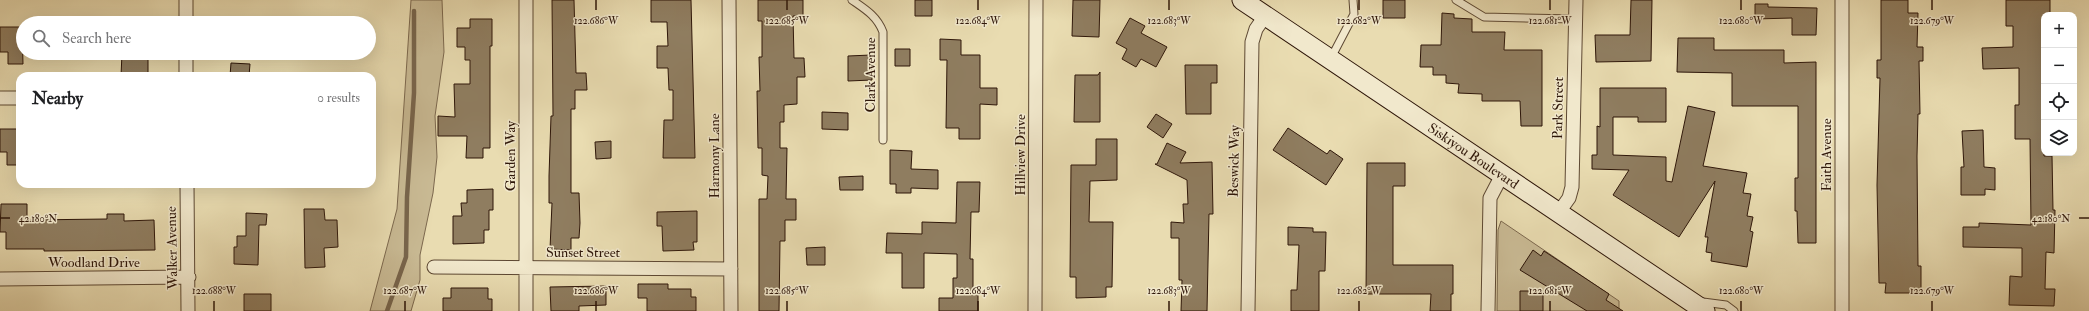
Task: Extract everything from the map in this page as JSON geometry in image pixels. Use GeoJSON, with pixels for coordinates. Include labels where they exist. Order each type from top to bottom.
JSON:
{"type":"FeatureCollection","features":[{"type":"Feature","properties":{"kind":"main road","name":"Siskiyou Boulevard"},"geometry":{"type":"LineString","coordinates":[[1242,0],[1331,58],[1698,306]]}},
{"type":"Feature","properties":{"kind":"street"},"geometry":{"type":"LineString","coordinates":[[186,0],[186,16]]}},
{"type":"Feature","properties":{"kind":"street","name":"Garden Way"},"geometry":{"type":"LineString","coordinates":[[526,0],[526,311]]}},
{"type":"Feature","properties":{"kind":"street","name":"Harmony Lane"},"geometry":{"type":"LineString","coordinates":[[730,0],[731,311]]}},
{"type":"Feature","properties":{"kind":"street","name":"Hillview Drive"},"geometry":{"type":"LineString","coordinates":[[1035,311],[1036,0]]}},
{"type":"Feature","properties":{"kind":"street","name":"Park Street"},"geometry":{"type":"LineString","coordinates":[[1560,212],[1569,198],[1572,187],[1576,0]]}},
{"type":"Feature","properties":{"kind":"street","name":"Faith Avenue"},"geometry":{"type":"LineString","coordinates":[[1842,0],[1842,311]]}},
{"type":"Feature","properties":{"kind":"street","name":"Beswick Way"},"geometry":{"type":"LineString","coordinates":[[1248,311],[1252,42],[1256,29],[1265,16]]}},
{"type":"Feature","properties":{"kind":"street"},"geometry":{"type":"LineString","coordinates":[[186,60],[186,72]]}},
{"type":"Feature","properties":{"kind":"street"},"geometry":{"type":"LineString","coordinates":[[0,98],[16,98]]}},
{"type":"Feature","properties":{"kind":"street"},"geometry":{"type":"LineString","coordinates":[[1488,311],[1490,198],[1502,175]]}},
{"type":"Feature","properties":{"kind":"street","name":"Walker Avenue"},"geometry":{"type":"LineString","coordinates":[[187,188],[189,277],[188,311]]}},
{"type":"Feature","properties":{"kind":"street","name":"Sunset Street"},"geometry":{"type":"LineString","coordinates":[[434,267],[731,269]]}},
{"type":"Feature","properties":{"kind":"street","name":"Woodland Drive"},"geometry":{"type":"LineString","coordinates":[[0,279],[189,277]]}},
{"type":"Feature","properties":{"kind":"lane","name":"Clark Avenue"},"geometry":{"type":"LineString","coordinates":[[852,0],[876,18],[882,32],[883,140]]}},
{"type":"Feature","properties":{"kind":"lane"},"geometry":{"type":"LineString","coordinates":[[1331,58],[1354,14],[1353,0]]}},
{"type":"Feature","properties":{"kind":"lane"},"geometry":{"type":"LineString","coordinates":[[1456,0],[1484,17],[1575,19]]}},
{"type":"Feature","properties":{"kind":"lane"},"geometry":{"type":"LineString","coordinates":[[1698,306],[1726,305],[1734,311]]}},
{"type":"Feature","properties":{"kind":"shaded area"},"geometry":{"type":"Polygon","coordinates":[[[411,0],[442,0],[444,52],[435,116],[437,157],[433,193],[420,255],[420,280],[411,311],[370,311],[397,209],[411,0]]]}},
{"type":"Feature","properties":{"kind":"shaded area"},"geometry":{"type":"Polygon","coordinates":[[[1501,221],[1619,301],[1619,311],[1497,311],[1498,230],[1501,221]]]}},
{"type":"Feature","properties":{"kind":"building"},"geometry":{"type":"Polygon","coordinates":[[[552,0],[574,0],[576,73],[586,73],[587,90],[575,90],[575,109],[571,109],[571,193],[579,193],[580,223],[579,238],[571,238],[571,250],[550,249],[552,203],[549,203],[549,176],[551,116],[553,116],[552,0]]]}},
{"type":"Feature","properties":{"kind":"building"},"geometry":{"type":"Polygon","coordinates":[[[651,0],[691,0],[695,158],[663,158],[664,120],[673,120],[673,90],[669,90],[668,68],[657,68],[657,46],[668,46],[667,22],[651,22],[651,0]]]}},
{"type":"Feature","properties":{"kind":"building"},"geometry":{"type":"Polygon","coordinates":[[[758,0],[803,0],[803,16],[793,16],[794,58],[804,58],[805,77],[797,77],[797,104],[784,105],[784,122],[780,122],[780,148],[787,148],[786,199],[796,199],[796,220],[785,220],[785,241],[780,241],[779,311],[759,311],[759,199],[767,199],[768,176],[762,175],[762,148],[758,148],[757,91],[760,91],[759,57],[762,57],[762,21],[758,21],[758,0]]]}},
{"type":"Feature","properties":{"kind":"building"},"geometry":{"type":"Polygon","coordinates":[[[915,0],[932,0],[932,16],[915,16],[915,0]]]}},
{"type":"Feature","properties":{"kind":"building"},"geometry":{"type":"Polygon","coordinates":[[[1073,0],[1100,0],[1099,37],[1072,36],[1073,0]]]}},
{"type":"Feature","properties":{"kind":"building"},"geometry":{"type":"Polygon","coordinates":[[[1383,0],[1405,0],[1405,18],[1383,18],[1383,0]]]}},
{"type":"Feature","properties":{"kind":"building"},"geometry":{"type":"Polygon","coordinates":[[[1631,0],[1652,0],[1651,61],[1596,62],[1595,35],[1630,35],[1631,0]]]}},
{"type":"Feature","properties":{"kind":"building"},"geometry":{"type":"Polygon","coordinates":[[[1881,0],[1908,0],[1908,13],[1918,13],[1917,47],[1923,47],[1923,61],[1919,61],[1920,114],[1918,114],[1917,156],[1918,266],[1921,266],[1921,293],[1885,293],[1886,283],[1879,283],[1877,185],[1880,78],[1877,78],[1877,60],[1881,60],[1881,0]]]}},
{"type":"Feature","properties":{"kind":"building"},"geometry":{"type":"Polygon","coordinates":[[[2006,0],[2050,0],[2050,12],[2041,12],[2041,156],[2052,156],[2053,210],[2055,210],[2054,253],[2046,252],[2045,289],[2055,289],[2054,306],[2009,305],[2010,276],[2022,277],[2022,248],[1963,247],[1963,227],[1979,227],[1979,223],[2031,225],[2030,139],[2015,139],[2015,105],[2019,105],[2019,68],[1983,69],[1982,48],[2013,47],[2013,26],[2006,26],[2006,0]]]}},
{"type":"Feature","properties":{"kind":"building"},"geometry":{"type":"Polygon","coordinates":[[[1755,4],[1768,4],[1768,7],[1817,8],[1816,35],[1792,35],[1792,18],[1755,19],[1755,4]]]}},
{"type":"Feature","properties":{"kind":"building"},"geometry":{"type":"Polygon","coordinates":[[[1442,13],[1454,14],[1454,18],[1472,19],[1472,32],[1505,32],[1504,50],[1542,50],[1542,126],[1521,126],[1520,101],[1482,101],[1482,94],[1458,93],[1459,84],[1446,83],[1446,75],[1433,75],[1433,67],[1420,67],[1421,45],[1441,45],[1442,13]]]}},
{"type":"Feature","properties":{"kind":"building"},"geometry":{"type":"Polygon","coordinates":[[[1130,18],[1145,26],[1141,33],[1167,47],[1156,67],[1141,59],[1136,67],[1122,59],[1127,49],[1116,43],[1130,18]]]}},
{"type":"Feature","properties":{"kind":"building"},"geometry":{"type":"Polygon","coordinates":[[[470,19],[492,19],[492,46],[490,46],[490,148],[483,148],[483,158],[466,158],[467,136],[438,136],[438,116],[455,117],[454,84],[470,84],[470,60],[465,60],[465,47],[457,47],[457,28],[470,28],[470,19]]]}},
{"type":"Feature","properties":{"kind":"building"},"geometry":{"type":"Polygon","coordinates":[[[0,27],[16,27],[16,60],[23,60],[23,64],[8,64],[8,52],[0,52],[0,27]]]}},
{"type":"Feature","properties":{"kind":"building"},"geometry":{"type":"Polygon","coordinates":[[[1678,38],[1714,38],[1714,50],[1784,50],[1784,63],[1816,62],[1816,243],[1798,243],[1797,211],[1795,211],[1795,178],[1798,178],[1798,106],[1732,106],[1732,73],[1677,72],[1678,38]]]}},
{"type":"Feature","properties":{"kind":"building"},"geometry":{"type":"Polygon","coordinates":[[[940,39],[961,40],[961,55],[980,55],[980,88],[997,88],[997,105],[980,104],[980,139],[959,139],[959,128],[946,128],[947,60],[940,60],[940,39]]]}},
{"type":"Feature","properties":{"kind":"building"},"geometry":{"type":"Polygon","coordinates":[[[895,49],[910,49],[910,66],[895,66],[895,49]]]}},
{"type":"Feature","properties":{"kind":"building"},"geometry":{"type":"Polygon","coordinates":[[[871,55],[872,80],[848,81],[848,56],[871,55]]]}},
{"type":"Feature","properties":{"kind":"building"},"geometry":{"type":"Polygon","coordinates":[[[122,60],[148,60],[148,72],[121,72],[122,60]]]}},
{"type":"Feature","properties":{"kind":"building"},"geometry":{"type":"Polygon","coordinates":[[[231,63],[250,64],[249,72],[230,72],[231,63]]]}},
{"type":"Feature","properties":{"kind":"building"},"geometry":{"type":"Polygon","coordinates":[[[1185,65],[1217,65],[1217,83],[1211,83],[1211,114],[1186,114],[1185,65]]]}},
{"type":"Feature","properties":{"kind":"building"},"geometry":{"type":"Polygon","coordinates":[[[1100,72],[1100,122],[1074,122],[1075,75],[1098,75],[1100,72]]]}},
{"type":"Feature","properties":{"kind":"building"},"geometry":{"type":"Polygon","coordinates":[[[1600,88],[1666,88],[1666,122],[1638,122],[1638,117],[1613,117],[1613,155],[1666,157],[1666,181],[1672,182],[1688,106],[1715,112],[1703,166],[1747,173],[1743,193],[1751,194],[1747,216],[1753,217],[1750,231],[1753,232],[1747,267],[1711,261],[1712,253],[1706,252],[1708,237],[1705,237],[1715,181],[1679,237],[1613,195],[1629,170],[1592,169],[1592,155],[1597,155],[1597,126],[1600,127],[1600,88]]]}},
{"type":"Feature","properties":{"kind":"building"},"geometry":{"type":"Polygon","coordinates":[[[822,112],[848,113],[848,130],[822,129],[822,112]]]}},
{"type":"Feature","properties":{"kind":"building"},"geometry":{"type":"Polygon","coordinates":[[[1156,114],[1172,124],[1163,138],[1147,127],[1156,114]]]}},
{"type":"Feature","properties":{"kind":"building"},"geometry":{"type":"Polygon","coordinates":[[[1288,128],[1327,154],[1330,150],[1343,159],[1326,185],[1273,150],[1288,128]]]}},
{"type":"Feature","properties":{"kind":"building"},"geometry":{"type":"Polygon","coordinates":[[[0,129],[16,129],[16,165],[7,165],[7,152],[0,152],[0,129]]]}},
{"type":"Feature","properties":{"kind":"building"},"geometry":{"type":"Polygon","coordinates":[[[1983,130],[1984,167],[1995,168],[1995,190],[1985,189],[1985,195],[1961,195],[1961,167],[1964,167],[1962,131],[1983,130]]]}},
{"type":"Feature","properties":{"kind":"building"},"geometry":{"type":"Polygon","coordinates":[[[1096,139],[1117,139],[1117,180],[1090,181],[1089,222],[1113,222],[1112,287],[1106,287],[1106,297],[1076,298],[1076,277],[1070,277],[1071,165],[1096,165],[1096,139]]]}},
{"type":"Feature","properties":{"kind":"building"},"geometry":{"type":"Polygon","coordinates":[[[611,141],[611,158],[596,159],[595,142],[611,141]]]}},
{"type":"Feature","properties":{"kind":"building"},"geometry":{"type":"Polygon","coordinates":[[[1167,143],[1186,152],[1180,163],[1212,162],[1213,214],[1209,214],[1207,311],[1181,311],[1182,280],[1179,280],[1179,238],[1171,238],[1171,222],[1184,223],[1183,204],[1188,204],[1187,180],[1155,164],[1157,164],[1167,143]]]}},
{"type":"Feature","properties":{"kind":"building"},"geometry":{"type":"Polygon","coordinates":[[[890,150],[912,151],[911,169],[938,170],[938,189],[911,188],[911,193],[896,193],[896,184],[890,184],[890,150]]]}},
{"type":"Feature","properties":{"kind":"building"},"geometry":{"type":"Polygon","coordinates":[[[1367,163],[1405,163],[1405,186],[1393,186],[1393,265],[1453,265],[1453,294],[1451,294],[1451,311],[1430,311],[1431,294],[1366,294],[1367,163]]]}},
{"type":"Feature","properties":{"kind":"building"},"geometry":{"type":"Polygon","coordinates":[[[863,176],[863,190],[840,190],[839,177],[863,176]]]}},
{"type":"Feature","properties":{"kind":"building"},"geometry":{"type":"Polygon","coordinates":[[[957,182],[980,182],[979,212],[971,212],[970,259],[973,259],[973,288],[978,288],[978,311],[939,311],[939,298],[953,298],[953,278],[957,278],[957,254],[924,253],[924,288],[902,288],[902,253],[886,253],[887,233],[922,234],[922,222],[956,223],[957,182]]]}},
{"type":"Feature","properties":{"kind":"building"},"geometry":{"type":"Polygon","coordinates":[[[493,189],[493,210],[489,210],[489,230],[484,230],[484,243],[453,244],[453,216],[462,216],[461,203],[467,203],[467,190],[493,189]]]}},
{"type":"Feature","properties":{"kind":"building"},"geometry":{"type":"Polygon","coordinates":[[[1,204],[27,204],[27,220],[107,219],[107,214],[124,214],[124,221],[154,220],[155,250],[44,251],[44,249],[6,249],[6,232],[0,232],[1,204]]]}},
{"type":"Feature","properties":{"kind":"building"},"geometry":{"type":"Polygon","coordinates":[[[304,209],[324,209],[325,220],[337,220],[338,247],[324,248],[325,267],[305,268],[304,209]]]}},
{"type":"Feature","properties":{"kind":"building"},"geometry":{"type":"Polygon","coordinates":[[[697,211],[697,242],[693,242],[694,250],[663,251],[662,226],[657,226],[657,212],[697,211]]]}},
{"type":"Feature","properties":{"kind":"building"},"geometry":{"type":"Polygon","coordinates":[[[246,213],[267,214],[266,225],[259,225],[258,265],[234,264],[234,247],[237,247],[237,236],[246,236],[246,213]]]}},
{"type":"Feature","properties":{"kind":"building"},"geometry":{"type":"Polygon","coordinates":[[[1288,227],[1313,228],[1313,232],[1326,232],[1325,271],[1319,271],[1319,311],[1291,311],[1291,290],[1297,290],[1299,245],[1288,245],[1288,227]]]}},
{"type":"Feature","properties":{"kind":"building"},"geometry":{"type":"Polygon","coordinates":[[[825,247],[825,265],[807,265],[806,248],[825,247]]]}},
{"type":"Feature","properties":{"kind":"building"},"geometry":{"type":"Polygon","coordinates":[[[1533,250],[1541,256],[1544,251],[1609,294],[1606,300],[1623,311],[1587,311],[1520,270],[1533,250]]]}},
{"type":"Feature","properties":{"kind":"building"},"geometry":{"type":"Polygon","coordinates":[[[638,284],[668,284],[668,289],[691,289],[691,297],[696,297],[696,311],[647,311],[647,298],[638,298],[638,284]]]}},
{"type":"Feature","properties":{"kind":"building"},"geometry":{"type":"Polygon","coordinates":[[[606,286],[606,305],[579,306],[579,311],[551,311],[550,287],[606,286]]]}},
{"type":"Feature","properties":{"kind":"building"},"geometry":{"type":"Polygon","coordinates":[[[451,288],[488,288],[488,299],[492,299],[492,311],[443,311],[443,298],[451,298],[451,288]]]}},
{"type":"Feature","properties":{"kind":"building"},"geometry":{"type":"Polygon","coordinates":[[[1520,291],[1543,291],[1543,311],[1520,311],[1520,291]]]}},
{"type":"Feature","properties":{"kind":"building"},"geometry":{"type":"Polygon","coordinates":[[[244,294],[271,294],[271,311],[244,311],[244,294]]]}},
{"type":"Feature","properties":{"kind":"waterway"},"geometry":{"type":"LineString","coordinates":[[387,311],[406,257],[407,197],[414,93],[414,11]]}}]}
